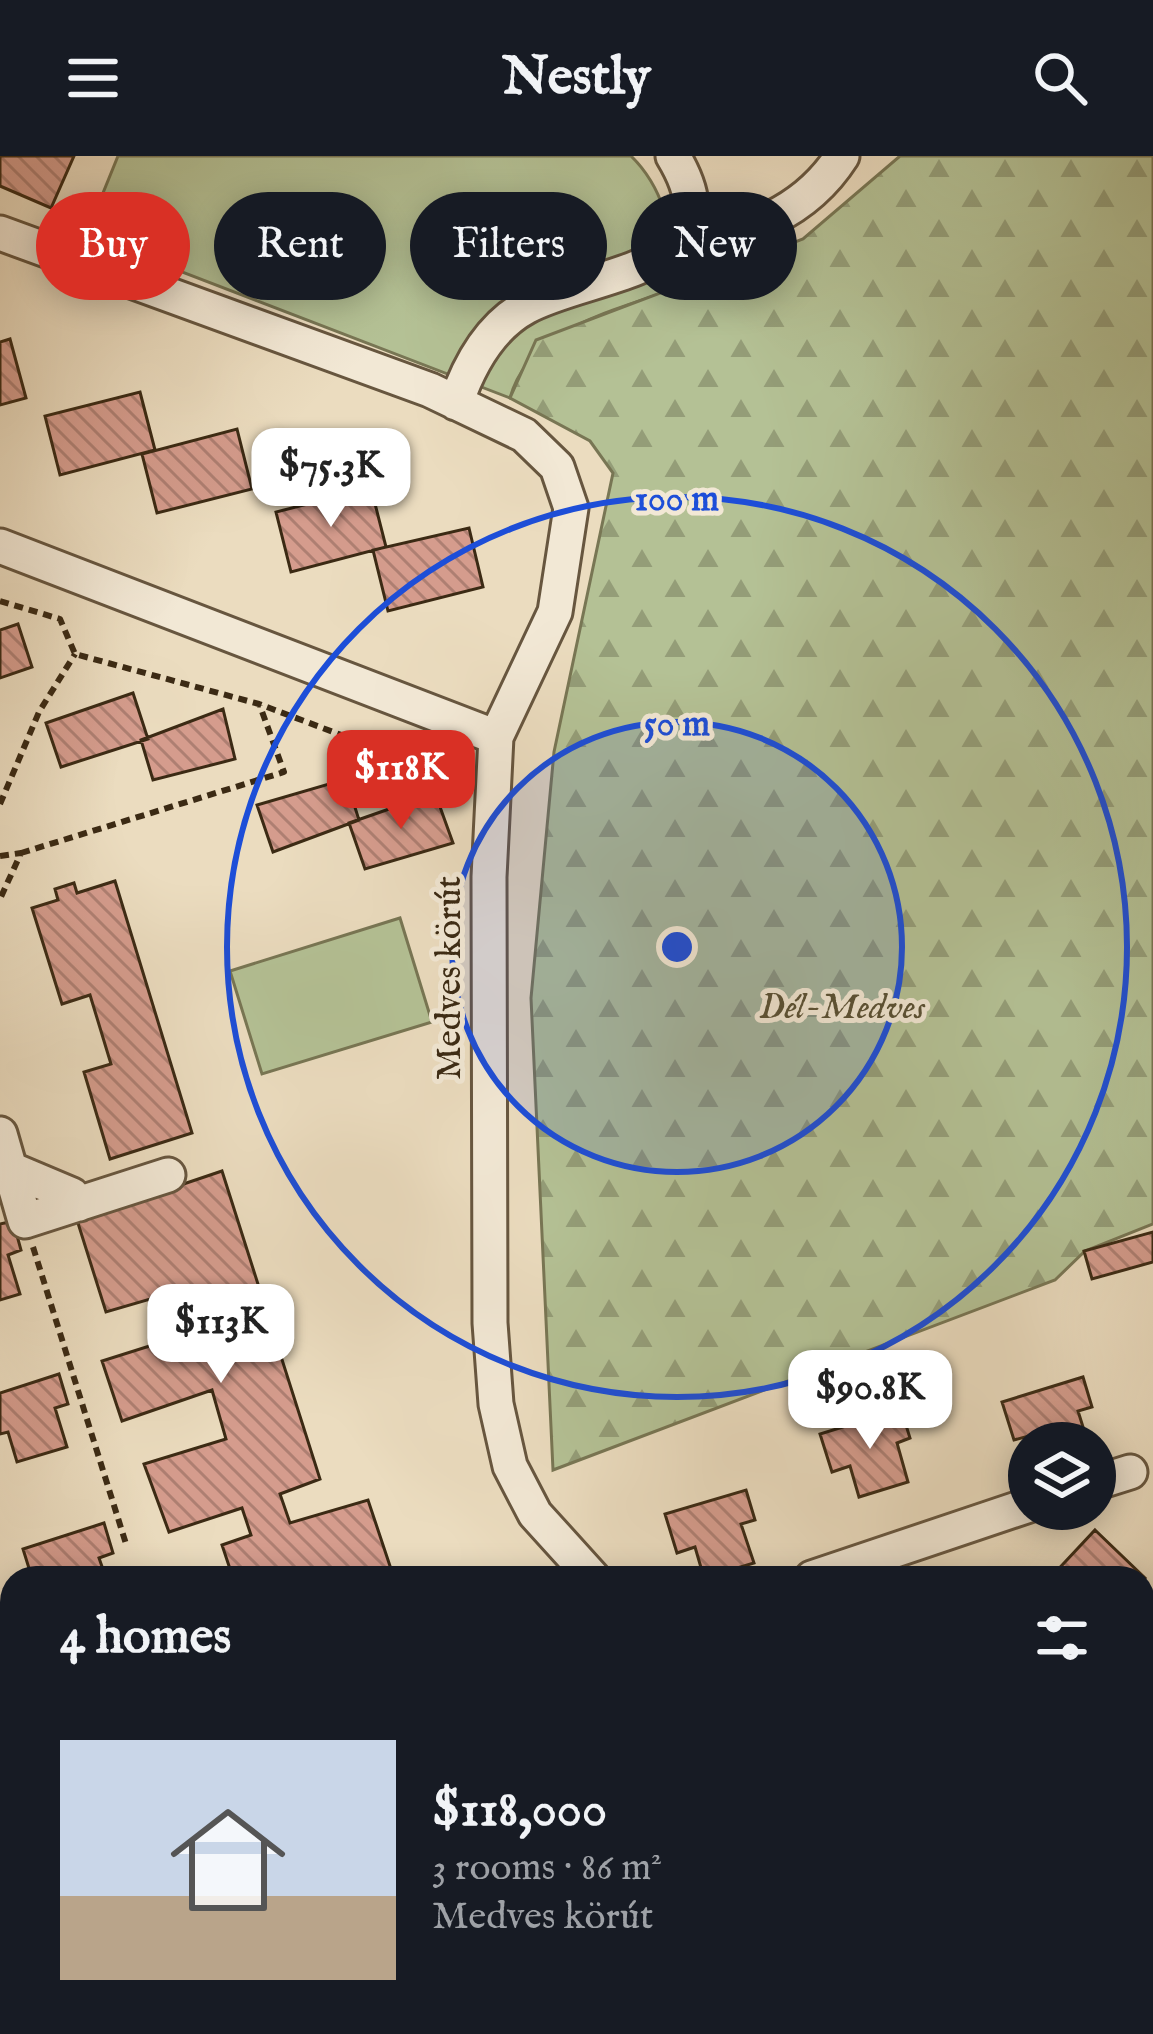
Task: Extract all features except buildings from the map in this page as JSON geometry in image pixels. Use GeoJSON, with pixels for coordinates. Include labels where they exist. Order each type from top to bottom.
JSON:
{"type":"FeatureCollection","features":[{"type":"Feature","properties":{"kind":"street"},"geometry":{"type":"LineString","coordinates":[[673,156],[689,192]]}},
{"type":"Feature","properties":{"kind":"street"},"geometry":{"type":"LineString","coordinates":[[797,202],[842,156]]}},
{"type":"Feature","properties":{"kind":"street"},"geometry":{"type":"LineString","coordinates":[[0,233],[456,403],[524,435],[557,467],[571,508],[555,612],[531,672],[496,737],[0,546]]}},
{"type":"Feature","properties":{"kind":"street"},"geometry":{"type":"LineString","coordinates":[[456,403],[474,358],[523,308],[631,270]]}},
{"type":"Feature","properties":{"kind":"street","name":"Medves körút"},"geometry":{"type":"LineString","coordinates":[[496,737],[488,1180],[496,1404],[510,1466],[535,1514],[582,1566]]}},
{"type":"Feature","properties":{"kind":"street"},"geometry":{"type":"LineString","coordinates":[[0,1134],[25,1221],[168,1175]]}},
{"type":"Feature","properties":{"kind":"street"},"geometry":{"type":"LineString","coordinates":[[8,1168],[72,1196],[79,1204]]}},
{"type":"Feature","properties":{"kind":"street"},"geometry":{"type":"LineString","coordinates":[[1116,1476],[1130,1472]]}},
{"type":"Feature","properties":{"kind":"street"},"geometry":{"type":"LineString","coordinates":[[848,1566],[1008,1512]]}},
{"type":"Feature","properties":{"kind":"path"},"geometry":{"type":"LineString","coordinates":[[0,601],[60,619],[75,654]]}},
{"type":"Feature","properties":{"kind":"path"},"geometry":{"type":"LineString","coordinates":[[75,654],[260,704],[494,795]]}},
{"type":"Feature","properties":{"kind":"path"},"geometry":{"type":"LineString","coordinates":[[0,804],[39,712],[75,654]]}},
{"type":"Feature","properties":{"kind":"path"},"geometry":{"type":"LineString","coordinates":[[0,856],[284,772],[260,704]]}},
{"type":"Feature","properties":{"kind":"path"},"geometry":{"type":"LineString","coordinates":[[0,899],[21,853]]}},
{"type":"Feature","properties":{"kind":"path"},"geometry":{"type":"LineString","coordinates":[[25,1221],[127,1547]]}},
{"type":"Feature","properties":{"kind":"green space"},"geometry":{"type":"Polygon","coordinates":[[[118,156],[631,156],[656,192],[631,192],[631,300],[643,300],[579,324],[556,338],[520,374],[510,398],[255,300],[386,300],[386,192],[214,192],[214,284],[190,275],[190,192],[103,192],[118,156]]]}},
{"type":"Feature","properties":{"kind":"green space","name":"Dél-Medves"},"geometry":{"type":"Polygon","coordinates":[[[900,156],[1153,156],[1153,1224],[1085,1251],[1055,1280],[553,1470],[531,998],[554,752],[613,473],[590,441],[510,398],[536,340],[642,300],[797,300],[797,241],[900,156]]]}},
{"type":"Feature","properties":{"kind":"green space"},"geometry":{"type":"Polygon","coordinates":[[[400,918],[432,1022],[262,1074],[230,971],[400,918]]]}}]}
